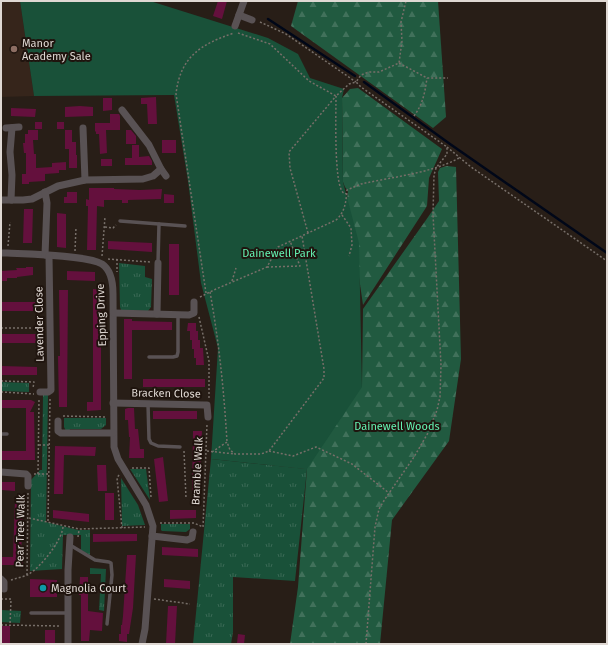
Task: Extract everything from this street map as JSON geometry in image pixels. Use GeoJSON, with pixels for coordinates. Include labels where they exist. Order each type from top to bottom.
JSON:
{"type":"FeatureCollection","features":[{"type":"Feature","properties":{"kind":"street"},"geometry":{"type":"LineString","coordinates":[[236,26],[244,1]]}},
{"type":"Feature","properties":{"kind":"street"},"geometry":{"type":"LineString","coordinates":[[239,15],[252,20]]}},
{"type":"Feature","properties":{"kind":"street"},"geometry":{"type":"LineString","coordinates":[[122,110],[149,145],[160,169],[166,176]]}},
{"type":"Feature","properties":{"kind":"street"},"geometry":{"type":"LineString","coordinates":[[11,200],[12,175],[10,152],[12,128]]}},
{"type":"Feature","properties":{"kind":"street"},"geometry":{"type":"LineString","coordinates":[[84,128],[85,180]]}},
{"type":"Feature","properties":{"kind":"street"},"geometry":{"type":"LineString","coordinates":[[1,200],[32,199],[66,183],[85,180],[143,179],[153,176],[160,169]]}},
{"type":"Feature","properties":{"kind":"street","name":"Lavender Close"},"geometry":{"type":"LineString","coordinates":[[45,192],[48,203],[47,256],[50,328],[50,392]]}},
{"type":"Feature","properties":{"kind":"street","name":"Epping Drive"},"geometry":{"type":"LineString","coordinates":[[4,253],[75,258],[94,261],[102,264],[108,271],[113,285],[113,433],[115,453],[146,505],[152,525],[145,629],[142,644]]}},
{"type":"Feature","properties":{"kind":"street"},"geometry":{"type":"LineString","coordinates":[[157,314],[158,263]]}},
{"type":"Feature","properties":{"kind":"street"},"geometry":{"type":"LineString","coordinates":[[114,313],[192,314],[194,313],[194,302]]}},
{"type":"Feature","properties":{"kind":"street"},"geometry":{"type":"LineString","coordinates":[[38,393],[50,392]]}},
{"type":"Feature","properties":{"kind":"street","name":"Bracken Close"},"geometry":{"type":"LineString","coordinates":[[113,403],[207,406],[208,417]]}},
{"type":"Feature","properties":{"kind":"street"},"geometry":{"type":"LineString","coordinates":[[56,417],[58,431],[61,433],[113,433]]}},
{"type":"Feature","properties":{"kind":"street"},"geometry":{"type":"LineString","coordinates":[[1,472],[26,474],[28,476],[28,486]]}},
{"type":"Feature","properties":{"kind":"street"},"geometry":{"type":"LineString","coordinates":[[152,536],[187,540],[192,538],[194,532]]}},
{"type":"Feature","properties":{"kind":"street"},"geometry":{"type":"LineString","coordinates":[[68,644],[70,536]]}},
{"type":"Feature","properties":{"kind":"street"},"geometry":{"type":"LineString","coordinates":[[2,579],[4,589]]}},
{"type":"Feature","properties":{"kind":"lane"},"geometry":{"type":"LineString","coordinates":[[120,221],[186,226]]}},
{"type":"Feature","properties":{"kind":"lane"},"geometry":{"type":"LineString","coordinates":[[158,263],[159,224]]}},
{"type":"Feature","properties":{"kind":"lane"},"geometry":{"type":"LineString","coordinates":[[148,357],[177,356],[178,315]]}},
{"type":"Feature","properties":{"kind":"lane"},"geometry":{"type":"LineString","coordinates":[[148,404],[149,439],[151,443],[158,446],[180,447]]}},
{"type":"Feature","properties":{"kind":"lane"},"geometry":{"type":"LineString","coordinates":[[1,434],[7,434]]}},
{"type":"Feature","properties":{"kind":"lane"},"geometry":{"type":"LineString","coordinates":[[70,545],[95,560],[111,563],[112,575],[107,624]]}},
{"type":"Feature","properties":{"kind":"lane"},"geometry":{"type":"LineString","coordinates":[[31,613],[68,613]]}},
{"type":"Feature","properties":{"kind":"path"},"geometry":{"type":"LineString","coordinates":[[399,64],[402,41],[401,22],[406,1]]}},
{"type":"Feature","properties":{"kind":"path"},"geometry":{"type":"LineString","coordinates":[[265,24],[286,34],[356,82],[360,87],[447,147],[459,158],[607,261]]}},
{"type":"Feature","properties":{"kind":"path"},"geometry":{"type":"LineString","coordinates":[[206,293],[176,94],[183,68],[192,55],[211,41],[233,33],[239,33],[270,44],[309,81],[336,96]]}},
{"type":"Feature","properties":{"kind":"path"},"geometry":{"type":"LineString","coordinates":[[308,233],[290,168],[289,152],[336,96],[349,84],[356,82],[361,74],[379,72],[399,64],[427,78],[448,78]]}},
{"type":"Feature","properties":{"kind":"path"},"geometry":{"type":"LineString","coordinates":[[414,116],[420,108],[427,78]]}},
{"type":"Feature","properties":{"kind":"path"},"geometry":{"type":"LineString","coordinates":[[336,96],[338,170],[341,190],[347,194]]}},
{"type":"Feature","properties":{"kind":"path"},"geometry":{"type":"LineString","coordinates":[[366,644],[375,527],[379,509],[428,433],[437,410],[440,397],[440,330],[433,214],[434,175],[436,168],[447,154],[447,147]]}},
{"type":"Feature","properties":{"kind":"path"},"geometry":{"type":"LineString","coordinates":[[267,267],[278,247],[331,223],[342,215],[347,190],[361,184],[436,168],[449,164],[459,158]]}},
{"type":"Feature","properties":{"kind":"path"},"geometry":{"type":"LineString","coordinates":[[342,215],[351,228],[352,245],[349,256]]}},
{"type":"Feature","properties":{"kind":"path"},"geometry":{"type":"LineString","coordinates":[[105,217],[102,258],[158,263]]}},
{"type":"Feature","properties":{"kind":"path"},"geometry":{"type":"LineString","coordinates":[[104,227],[113,228],[120,221]]}},
{"type":"Feature","properties":{"kind":"path"},"geometry":{"type":"LineString","coordinates":[[4,253],[10,222]]}},
{"type":"Feature","properties":{"kind":"path"},"geometry":{"type":"LineString","coordinates":[[75,258],[76,227]]}},
{"type":"Feature","properties":{"kind":"path"},"geometry":{"type":"LineString","coordinates":[[269,451],[324,378],[302,236]]}},
{"type":"Feature","properties":{"kind":"path"},"geometry":{"type":"LineString","coordinates":[[194,302],[206,293],[267,267],[300,266],[290,242]]}},
{"type":"Feature","properties":{"kind":"path"},"geometry":{"type":"LineString","coordinates":[[232,282],[236,268]]}},
{"type":"Feature","properties":{"kind":"path"},"geometry":{"type":"LineString","coordinates":[[210,292],[219,346],[227,442],[230,450],[235,454]]}},
{"type":"Feature","properties":{"kind":"path"},"geometry":{"type":"LineString","coordinates":[[192,314],[196,317],[200,317],[209,361],[209,398],[207,406]]}},
{"type":"Feature","properties":{"kind":"path"},"geometry":{"type":"LineString","coordinates":[[1,328],[50,328]]}},
{"type":"Feature","properties":{"kind":"path"},"geometry":{"type":"LineString","coordinates":[[1,381],[34,382],[38,393],[38,474]]}},
{"type":"Feature","properties":{"kind":"path"},"geometry":{"type":"LineString","coordinates":[[1,392],[38,393]]}},
{"type":"Feature","properties":{"kind":"path"},"geometry":{"type":"LineString","coordinates":[[48,521],[50,392]]}},
{"type":"Feature","properties":{"kind":"path"},"geometry":{"type":"LineString","coordinates":[[49,416],[113,417]]}},
{"type":"Feature","properties":{"kind":"path","name":"Bramble Walk"},"geometry":{"type":"LineString","coordinates":[[152,525],[194,523],[203,527],[208,417]]}},
{"type":"Feature","properties":{"kind":"path"},"geometry":{"type":"LineString","coordinates":[[212,452],[227,442]]}},
{"type":"Feature","properties":{"kind":"path"},"geometry":{"type":"LineString","coordinates":[[39,445],[49,445]]}},
{"type":"Feature","properties":{"kind":"path"},"geometry":{"type":"LineString","coordinates":[[180,447],[184,451],[186,498]]}},
{"type":"Feature","properties":{"kind":"path"},"geometry":{"type":"LineString","coordinates":[[206,451],[235,454],[261,454],[269,451],[293,456],[316,447],[352,464],[389,493]]}},
{"type":"Feature","properties":{"kind":"path"},"geometry":{"type":"LineString","coordinates":[[122,528],[117,478],[123,468],[149,468],[151,499]]}},
{"type":"Feature","properties":{"kind":"path"},"geometry":{"type":"LineString","coordinates":[[26,474],[48,474]]}},
{"type":"Feature","properties":{"kind":"path","name":"Pear Tree Walk"},"geometry":{"type":"LineString","coordinates":[[27,575],[29,518],[28,486]]}},
{"type":"Feature","properties":{"kind":"path"},"geometry":{"type":"LineString","coordinates":[[29,518],[79,529],[122,528],[152,525]]}},
{"type":"Feature","properties":{"kind":"path"},"geometry":{"type":"LineString","coordinates":[[2,579],[10,580],[27,575],[34,571],[52,551],[63,531],[63,526]]}},
{"type":"Feature","properties":{"kind":"path"},"geometry":{"type":"LineString","coordinates":[[147,598],[190,604]]}},
{"type":"Feature","properties":{"kind":"path"},"geometry":{"type":"LineString","coordinates":[[1,599],[10,599],[10,625]]}},
{"type":"Feature","properties":{"kind":"path"},"geometry":{"type":"LineString","coordinates":[[1,625],[68,626]]}},
{"type":"Feature","properties":{"kind":"shaded area","name":"Manor Academy Sale"},"geometry":{"type":"Polygon","coordinates":[[[1,1],[20,1],[34,96],[1,97],[1,1]]]}},
{"type":"Feature","properties":{"kind":"green space","name":"Dainewell Park"},"geometry":{"type":"Polygon","coordinates":[[[20,1],[150,1],[268,38],[298,54],[310,78],[344,89],[342,98],[343,182],[359,243],[362,387],[307,469],[211,459],[218,348],[201,283],[188,181],[174,95],[34,96],[20,1]]]}},
{"type":"Feature","properties":{"kind":"green space"},"geometry":{"type":"Polygon","coordinates":[[[298,1],[438,1],[446,117],[433,128],[291,26],[298,1]]]}},
{"type":"Feature","properties":{"kind":"green space"},"geometry":{"type":"Polygon","coordinates":[[[358,88],[442,149],[429,178],[427,206],[363,305],[356,256],[346,207],[348,191],[343,182],[342,98],[350,89],[358,88]]]}},
{"type":"Feature","properties":{"kind":"green space","name":"Dainewell Woods"},"geometry":{"type":"Polygon","coordinates":[[[447,166],[456,167],[461,359],[449,441],[392,520],[380,644],[290,644],[298,587],[307,469],[270,465],[317,395],[362,387],[363,309],[439,201],[438,172],[440,168],[447,166]]]}},
{"type":"Feature","properties":{"kind":"green space"},"geometry":{"type":"Polygon","coordinates":[[[119,263],[145,266],[145,277],[152,279],[151,307],[148,311],[121,310],[119,263]]]}},
{"type":"Feature","properties":{"kind":"green space"},"geometry":{"type":"Polygon","coordinates":[[[1,382],[29,383],[29,392],[1,391],[1,382]]]}},
{"type":"Feature","properties":{"kind":"green space"},"geometry":{"type":"Polygon","coordinates":[[[43,395],[48,395],[46,522],[78,530],[90,530],[90,555],[81,550],[81,535],[63,535],[62,569],[30,571],[31,480],[40,470],[42,470],[43,395]]]}},
{"type":"Feature","properties":{"kind":"green space"},"geometry":{"type":"Polygon","coordinates":[[[64,418],[106,418],[106,425],[101,429],[70,429],[69,431],[66,431],[64,427],[64,418]]]}},
{"type":"Feature","properties":{"kind":"green space"},"geometry":{"type":"Polygon","coordinates":[[[211,459],[307,469],[295,581],[233,577],[233,632],[231,644],[193,644],[211,459]]]}},
{"type":"Feature","properties":{"kind":"green space"},"geometry":{"type":"Polygon","coordinates":[[[130,469],[146,469],[150,500],[130,469]]]}},
{"type":"Feature","properties":{"kind":"green space"},"geometry":{"type":"Polygon","coordinates":[[[121,478],[138,505],[145,525],[122,526],[121,478]]]}},
{"type":"Feature","properties":{"kind":"green space"},"geometry":{"type":"Polygon","coordinates":[[[161,524],[190,524],[190,529],[186,532],[162,531],[161,524]]]}},
{"type":"Feature","properties":{"kind":"green space"},"geometry":{"type":"Polygon","coordinates":[[[90,568],[106,569],[104,611],[99,610],[101,574],[90,574],[90,568]]]}},
{"type":"Feature","properties":{"kind":"green space"},"geometry":{"type":"Polygon","coordinates":[[[1,610],[21,611],[20,623],[1,622],[1,610]]]}},
{"type":"Feature","properties":{"kind":"building"},"geometry":{"type":"Polygon","coordinates":[[[218,1],[227,1],[222,19],[213,16],[218,1]]]}},
{"type":"Feature","properties":{"kind":"building"},"geometry":{"type":"Polygon","coordinates":[[[156,97],[157,124],[148,124],[147,104],[141,104],[141,98],[156,97]]]}},
{"type":"Feature","properties":{"kind":"building"},"geometry":{"type":"Polygon","coordinates":[[[103,98],[112,98],[112,110],[103,111],[103,98]]]}},
{"type":"Feature","properties":{"kind":"building"},"geometry":{"type":"Polygon","coordinates":[[[65,107],[93,107],[93,116],[65,117],[65,107]]]}},
{"type":"Feature","properties":{"kind":"building"},"geometry":{"type":"Polygon","coordinates":[[[11,108],[36,109],[35,117],[11,116],[11,108]]]}},
{"type":"Feature","properties":{"kind":"building"},"geometry":{"type":"Polygon","coordinates":[[[110,114],[119,114],[120,130],[106,130],[107,153],[100,154],[99,134],[96,134],[95,123],[110,123],[110,114]]]}},
{"type":"Feature","properties":{"kind":"building"},"geometry":{"type":"Polygon","coordinates":[[[35,122],[42,122],[42,129],[35,129],[35,122]]]}},
{"type":"Feature","properties":{"kind":"building"},"geometry":{"type":"Polygon","coordinates":[[[57,122],[64,122],[64,129],[57,129],[57,122]]]}},
{"type":"Feature","properties":{"kind":"building"},"geometry":{"type":"Polygon","coordinates":[[[28,130],[38,130],[38,140],[33,140],[34,154],[36,154],[36,168],[52,167],[52,163],[66,162],[66,170],[59,170],[59,173],[45,174],[45,181],[22,184],[22,174],[26,174],[26,153],[24,153],[23,143],[25,143],[25,134],[28,134],[28,130]]]}},
{"type":"Feature","properties":{"kind":"building"},"geometry":{"type":"Polygon","coordinates":[[[65,130],[72,130],[72,142],[76,142],[77,168],[69,168],[69,149],[65,149],[65,130]]]}},
{"type":"Feature","properties":{"kind":"building"},"geometry":{"type":"Polygon","coordinates":[[[126,130],[131,130],[136,136],[136,144],[126,144],[126,130]]]}},
{"type":"Feature","properties":{"kind":"building"},"geometry":{"type":"Polygon","coordinates":[[[162,140],[176,140],[176,153],[162,153],[162,140]]]}},
{"type":"Feature","properties":{"kind":"building"},"geometry":{"type":"Polygon","coordinates":[[[132,145],[139,145],[139,157],[149,156],[152,161],[152,165],[125,165],[125,158],[132,158],[132,145]]]}},
{"type":"Feature","properties":{"kind":"building"},"geometry":{"type":"Polygon","coordinates":[[[101,159],[112,159],[112,166],[101,166],[101,159]]]}},
{"type":"Feature","properties":{"kind":"building"},"geometry":{"type":"Polygon","coordinates":[[[89,188],[140,190],[162,189],[161,199],[128,200],[128,203],[122,203],[122,200],[104,200],[104,207],[97,206],[96,250],[87,250],[88,206],[86,206],[86,199],[89,200],[89,188]]]}},
{"type":"Feature","properties":{"kind":"building"},"geometry":{"type":"Polygon","coordinates":[[[67,192],[77,192],[77,203],[64,203],[64,197],[67,197],[67,192]]]}},
{"type":"Feature","properties":{"kind":"building"},"geometry":{"type":"Polygon","coordinates":[[[164,194],[174,195],[174,203],[164,203],[164,194]]]}},
{"type":"Feature","properties":{"kind":"building"},"geometry":{"type":"Polygon","coordinates":[[[24,209],[33,209],[32,243],[23,243],[24,209]]]}},
{"type":"Feature","properties":{"kind":"building"},"geometry":{"type":"Polygon","coordinates":[[[57,213],[66,214],[66,248],[57,247],[57,213]]]}},
{"type":"Feature","properties":{"kind":"building"},"geometry":{"type":"Polygon","coordinates":[[[108,241],[152,243],[152,252],[108,249],[108,241]]]}},
{"type":"Feature","properties":{"kind":"building"},"geometry":{"type":"Polygon","coordinates":[[[169,244],[179,244],[179,295],[169,295],[169,244]]]}},
{"type":"Feature","properties":{"kind":"building"},"geometry":{"type":"Polygon","coordinates":[[[33,267],[33,275],[7,278],[7,281],[1,281],[1,271],[17,270],[16,268],[33,267]]]}},
{"type":"Feature","properties":{"kind":"building"},"geometry":{"type":"Polygon","coordinates":[[[67,271],[95,272],[95,281],[67,280],[67,271]]]}},
{"type":"Feature","properties":{"kind":"building"},"geometry":{"type":"Polygon","coordinates":[[[93,289],[101,290],[101,410],[87,411],[87,402],[93,402],[93,289]]]}},
{"type":"Feature","properties":{"kind":"building"},"geometry":{"type":"Polygon","coordinates":[[[59,290],[68,290],[67,407],[59,407],[59,290]]]}},
{"type":"Feature","properties":{"kind":"building"},"geometry":{"type":"Polygon","coordinates":[[[1,302],[36,302],[36,311],[1,311],[1,302]]]}},
{"type":"Feature","properties":{"kind":"building"},"geometry":{"type":"Polygon","coordinates":[[[124,319],[132,319],[132,321],[172,322],[172,330],[132,330],[132,379],[124,379],[124,319]]]}},
{"type":"Feature","properties":{"kind":"building"},"geometry":{"type":"Polygon","coordinates":[[[188,323],[196,323],[198,340],[200,340],[200,348],[203,348],[204,365],[196,365],[194,349],[192,349],[192,340],[190,340],[190,331],[187,331],[188,323]]]}},
{"type":"Feature","properties":{"kind":"building"},"geometry":{"type":"Polygon","coordinates":[[[1,334],[36,334],[36,343],[1,343],[1,334]]]}},
{"type":"Feature","properties":{"kind":"building"},"geometry":{"type":"Polygon","coordinates":[[[1,366],[37,367],[37,375],[1,375],[1,366]]]}},
{"type":"Feature","properties":{"kind":"building"},"geometry":{"type":"Polygon","coordinates":[[[143,379],[205,379],[205,387],[143,387],[143,379]]]}},
{"type":"Feature","properties":{"kind":"building"},"geometry":{"type":"Polygon","coordinates":[[[1,400],[31,400],[35,402],[30,412],[34,412],[35,460],[1,460],[1,451],[26,451],[26,408],[1,408],[1,400]]]}},
{"type":"Feature","properties":{"kind":"building"},"geometry":{"type":"Polygon","coordinates":[[[134,408],[135,429],[138,429],[140,449],[144,449],[144,458],[129,458],[130,437],[128,420],[125,420],[125,409],[134,408]]]}},
{"type":"Feature","properties":{"kind":"building"},"geometry":{"type":"Polygon","coordinates":[[[153,411],[197,411],[197,419],[153,419],[153,411]]]}},
{"type":"Feature","properties":{"kind":"building"},"geometry":{"type":"Polygon","coordinates":[[[193,431],[202,431],[199,498],[192,498],[193,431]]]}},
{"type":"Feature","properties":{"kind":"building"},"geometry":{"type":"Polygon","coordinates":[[[55,446],[96,447],[95,456],[64,455],[63,494],[54,494],[55,446]]]}},
{"type":"Feature","properties":{"kind":"building"},"geometry":{"type":"Polygon","coordinates":[[[163,457],[168,501],[159,502],[154,459],[163,457]]]}},
{"type":"Feature","properties":{"kind":"building"},"geometry":{"type":"Polygon","coordinates":[[[97,465],[106,465],[107,491],[98,491],[97,465]]]}},
{"type":"Feature","properties":{"kind":"building"},"geometry":{"type":"Polygon","coordinates":[[[1,482],[15,482],[15,491],[1,490],[1,482]]]}},
{"type":"Feature","properties":{"kind":"building"},"geometry":{"type":"Polygon","coordinates":[[[105,493],[114,493],[114,520],[105,520],[105,493]]]}},
{"type":"Feature","properties":{"kind":"building"},"geometry":{"type":"Polygon","coordinates":[[[15,500],[23,500],[21,557],[23,557],[23,565],[1,565],[1,557],[13,557],[15,500]]]}},
{"type":"Feature","properties":{"kind":"building"},"geometry":{"type":"Polygon","coordinates":[[[53,510],[89,514],[89,522],[53,518],[53,510]]]}},
{"type":"Feature","properties":{"kind":"building"},"geometry":{"type":"Polygon","coordinates":[[[170,510],[196,510],[196,518],[170,519],[170,510]]]}},
{"type":"Feature","properties":{"kind":"building"},"geometry":{"type":"Polygon","coordinates":[[[93,534],[137,534],[137,541],[93,542],[93,534]]]}},
{"type":"Feature","properties":{"kind":"building"},"geometry":{"type":"Polygon","coordinates":[[[162,547],[198,549],[198,557],[162,555],[162,547]]]}},
{"type":"Feature","properties":{"kind":"building"},"geometry":{"type":"Polygon","coordinates":[[[127,555],[136,555],[133,608],[129,634],[127,634],[127,642],[119,641],[119,634],[121,634],[123,616],[127,555]]]}},
{"type":"Feature","properties":{"kind":"building"},"geometry":{"type":"Polygon","coordinates":[[[80,577],[88,577],[88,611],[103,613],[102,631],[90,630],[89,641],[81,641],[81,595],[79,595],[80,577]]]}},
{"type":"Feature","properties":{"kind":"building","name":"Magnolia Court"},"geometry":{"type":"Polygon","coordinates":[[[30,579],[57,580],[57,597],[30,597],[30,579]]]}},
{"type":"Feature","properties":{"kind":"building"},"geometry":{"type":"Polygon","coordinates":[[[164,579],[190,581],[190,589],[164,587],[164,579]]]}},
{"type":"Feature","properties":{"kind":"building"},"geometry":{"type":"Polygon","coordinates":[[[168,606],[177,606],[175,644],[166,644],[168,606]]]}},
{"type":"Feature","properties":{"kind":"building"},"geometry":{"type":"Polygon","coordinates":[[[1,626],[10,626],[10,644],[1,644],[1,626]]]}},
{"type":"Feature","properties":{"kind":"building"},"geometry":{"type":"Polygon","coordinates":[[[45,630],[55,630],[55,644],[45,644],[45,630]]]}},
{"type":"Feature","properties":{"kind":"building"},"geometry":{"type":"Polygon","coordinates":[[[238,634],[245,635],[244,644],[237,643],[238,634]]]}},
{"type":"Feature","properties":{"kind":"waterway"},"geometry":{"type":"LineString","coordinates":[[268,19],[355,76]]}},
{"type":"Feature","properties":{"kind":"waterway"},"geometry":{"type":"LineString","coordinates":[[364,82],[450,144],[607,253]]}},
{"type":"Feature","properties":{"kind":"place","name":"Manor Academy Sale"},"geometry":{"type":"Point","coordinates":[14,49]}},
{"type":"Feature","properties":{"kind":"place","name":"Magnolia Court"},"geometry":{"type":"Point","coordinates":[43,588]}}]}
